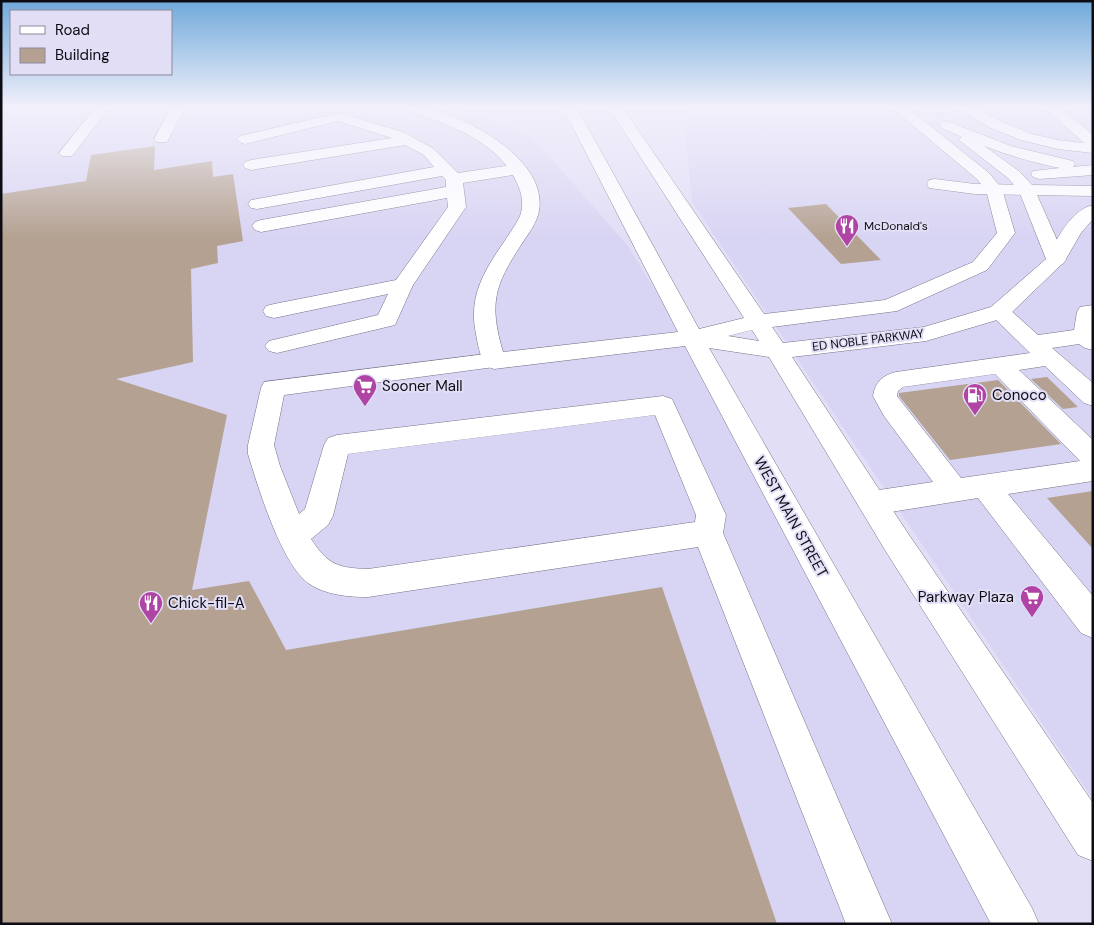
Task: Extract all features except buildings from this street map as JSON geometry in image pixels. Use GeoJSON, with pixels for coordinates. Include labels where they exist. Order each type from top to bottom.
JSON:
{"type":"FeatureCollection","features":[{"type":"Feature","properties":{"kind":"main road"},"geometry":{"type":"LineString","coordinates":[[251,165],[337,151]]}},
{"type":"Feature","properties":{"kind":"main road"},"geometry":{"type":"LineString","coordinates":[[277,346],[387,320],[403,285],[457,207],[452,180],[427,151]]}},
{"type":"Feature","properties":{"kind":"main road"},"geometry":{"type":"LineString","coordinates":[[494,361],[485,324],[485,298],[495,272],[530,215],[530,193],[519,169],[501,151]]}},
{"type":"Feature","properties":{"kind":"main road","name":"WEST MAIN STREET"},"geometry":{"type":"LineString","coordinates":[[593,151],[692,338],[1016,924]]}},
{"type":"Feature","properties":{"kind":"main road"},"geometry":{"type":"LineString","coordinates":[[644,151],[777,351],[872,503],[1093,840]]}},
{"type":"Feature","properties":{"kind":"main road"},"geometry":{"type":"LineString","coordinates":[[952,151],[989,182]]}},
{"type":"Feature","properties":{"kind":"main road"},"geometry":{"type":"LineString","coordinates":[[982,151],[1014,175],[1027,190],[1056,260]]}},
{"type":"Feature","properties":{"kind":"main road"},"geometry":{"type":"LineString","coordinates":[[1010,151],[1041,160],[1093,169]]}},
{"type":"Feature","properties":{"kind":"main road"},"geometry":{"type":"LineString","coordinates":[[257,204],[452,180],[519,169]]}},
{"type":"Feature","properties":{"kind":"main road"},"geometry":{"type":"LineString","coordinates":[[989,182],[1014,175],[1093,169]]}},
{"type":"Feature","properties":{"kind":"main road"},"geometry":{"type":"LineString","coordinates":[[261,226],[452,180]]}},
{"type":"Feature","properties":{"kind":"main road"},"geometry":{"type":"LineString","coordinates":[[936,180],[989,182],[1027,190],[1093,191]]}},
{"type":"Feature","properties":{"kind":"main road","name":"ED NOBLE PARKWAY"},"geometry":{"type":"LineString","coordinates":[[293,536],[262,454],[261,445],[273,388],[692,338],[757,322],[889,306],[980,266],[1006,233],[989,182]]}},
{"type":"Feature","properties":{"kind":"main road","name":"ED NOBLE PARKWAY"},"geometry":{"type":"LineString","coordinates":[[692,338],[777,351],[926,334],[999,312],[1056,260],[1072,230],[1084,216],[1093,210]]}},
{"type":"Feature","properties":{"kind":"main road"},"geometry":{"type":"LineString","coordinates":[[274,311],[403,285]]}},
{"type":"Feature","properties":{"kind":"main road"},"geometry":{"type":"LineString","coordinates":[[955,491],[893,410],[885,396],[886,388],[896,380],[1000,365],[1041,350],[1089,339],[1088,312],[1093,311]]}},
{"type":"Feature","properties":{"kind":"main road"},"geometry":{"type":"LineString","coordinates":[[999,312],[1093,397]]}},
{"type":"Feature","properties":{"kind":"main road"},"geometry":{"type":"LineString","coordinates":[[1000,365],[1093,458]]}},
{"type":"Feature","properties":{"kind":"main road"},"geometry":{"type":"LineString","coordinates":[[708,533],[368,583],[341,581],[315,570],[293,536],[318,516],[337,445],[663,405],[711,515],[708,533],[869,924]]}},
{"type":"Feature","properties":{"kind":"main road"},"geometry":{"type":"LineString","coordinates":[[872,503],[1093,470]]}},
{"type":"Feature","properties":{"kind":"main road"},"geometry":{"type":"LineString","coordinates":[[985,486],[1093,622]]}},
{"type":"Feature","properties":{"kind":"shaded area","name":"Sooner Mall"},"geometry":{"type":"Polygon","coordinates":[[[1,151],[545,151],[627,245],[829,569],[1013,924],[1,924],[1,151]]]}},
{"type":"Feature","properties":{"kind":"shaded area","name":"Parkway Plaza"},"geometry":{"type":"Polygon","coordinates":[[[687,151],[1093,151],[1093,799],[692,202],[687,151]]]}},
{"type":"Feature","properties":{"kind":"place","name":"McDonald's"},"geometry":{"type":"Point","coordinates":[847,247]}},
{"type":"Feature","properties":{"kind":"place","name":"Sooner Mall"},"geometry":{"type":"Point","coordinates":[365,407]}},
{"type":"Feature","properties":{"kind":"place","name":"Conoco"},"geometry":{"type":"Point","coordinates":[975,416]}},
{"type":"Feature","properties":{"kind":"place","name":"Parkway Plaza"},"geometry":{"type":"Point","coordinates":[1032,618]}},
{"type":"Feature","properties":{"kind":"place","name":"Chick-fil-A"},"geometry":{"type":"Point","coordinates":[151,624]}}]}
